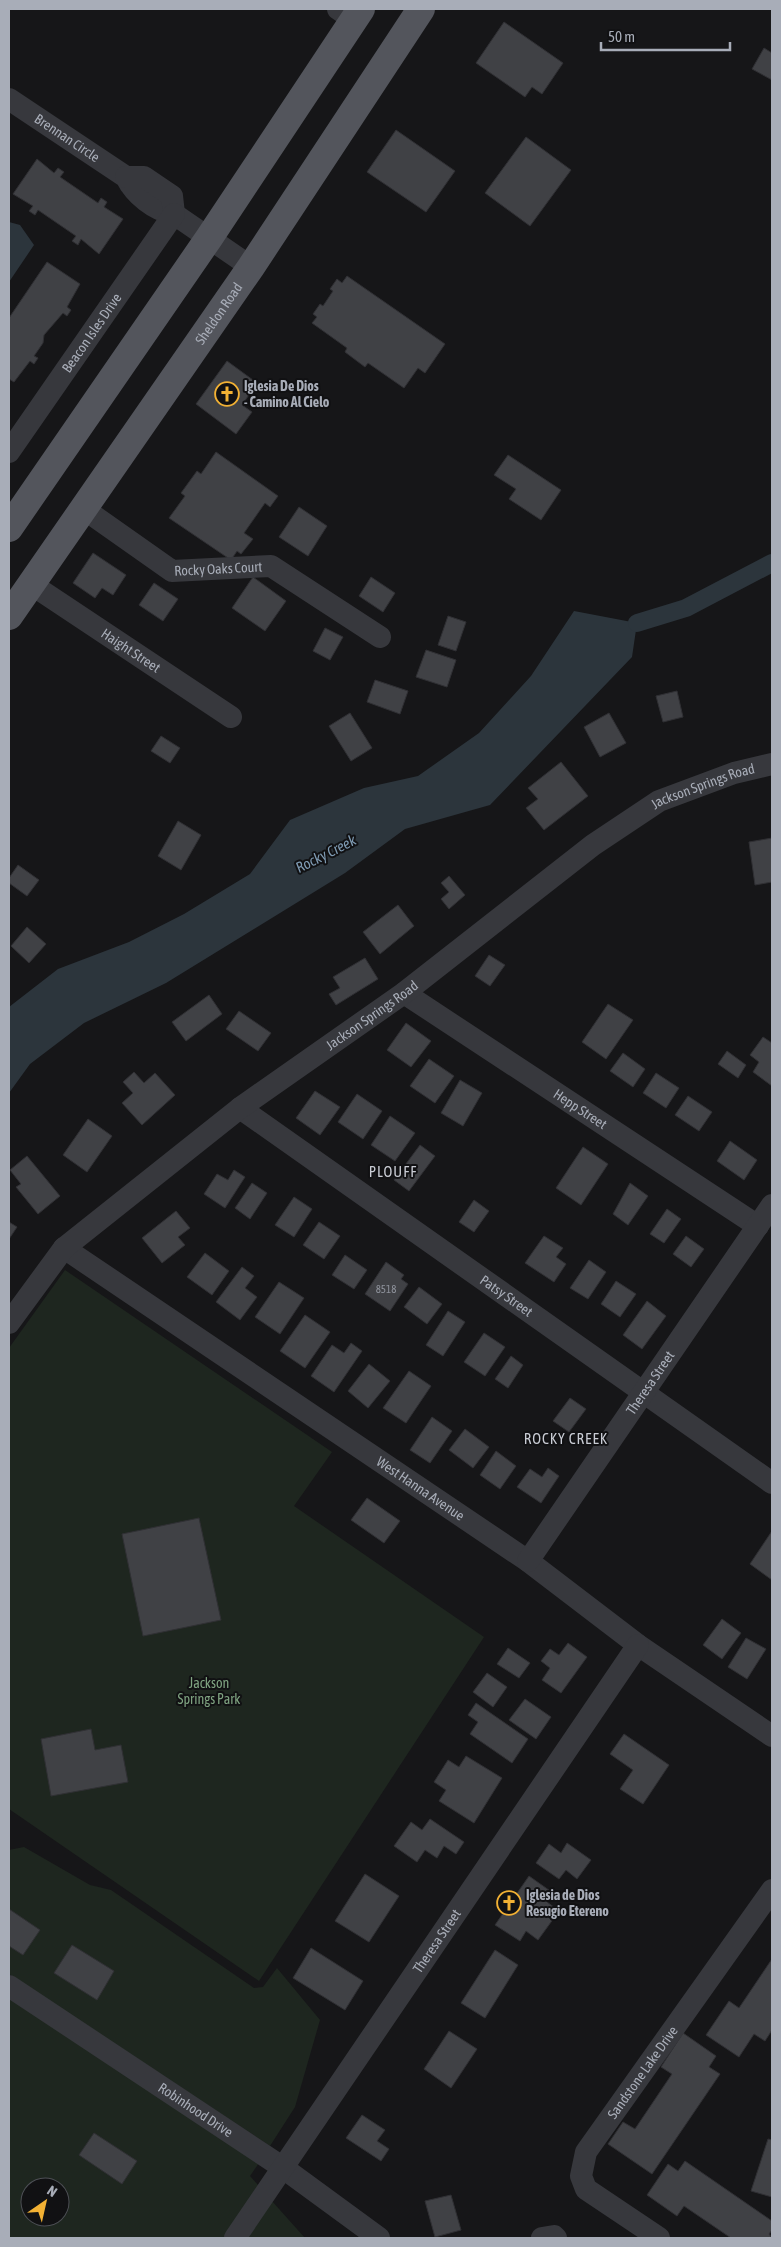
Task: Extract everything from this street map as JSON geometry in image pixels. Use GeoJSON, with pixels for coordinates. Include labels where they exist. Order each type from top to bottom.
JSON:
{"type":"FeatureCollection","features":[{"type":"Feature","properties":{"kind":"main road","name":"Sheldon Road"},"geometry":{"type":"LineString","coordinates":[[9,616],[251,267],[421,9]]}},
{"type":"Feature","properties":{"kind":"main road"},"geometry":{"type":"LineString","coordinates":[[9,528],[209,238],[351,12]]}},
{"type":"Feature","properties":{"kind":"street","name":"Brennan Circle"},"geometry":{"type":"LineString","coordinates":[[9,99],[126,177],[144,177],[172,196],[174,214]]}},
{"type":"Feature","properties":{"kind":"street"},"geometry":{"type":"LineString","coordinates":[[174,214],[251,267]]}},
{"type":"Feature","properties":{"kind":"street","name":"Beacon Isles Drive"},"geometry":{"type":"LineString","coordinates":[[9,452],[174,214]]}},
{"type":"Feature","properties":{"kind":"street","name":"Rocky Oaks Court"},"geometry":{"type":"LineString","coordinates":[[84,509],[172,571],[271,566],[380,637]]}},
{"type":"Feature","properties":{"kind":"street","name":"Haight Street"},"geometry":{"type":"LineString","coordinates":[[31,584],[231,717]]}},
{"type":"Feature","properties":{"kind":"street","name":"Jackson Springs Road"},"geometry":{"type":"LineString","coordinates":[[9,1323],[64,1248],[240,1108],[404,993],[593,845],[659,801],[734,773],[772,764]]}},
{"type":"Feature","properties":{"kind":"street","name":"Hepp Street"},"geometry":{"type":"LineString","coordinates":[[404,993],[758,1226]]}},
{"type":"Feature","properties":{"kind":"street","name":"Patsy Street"},"geometry":{"type":"LineString","coordinates":[[240,1108],[772,1483]]}},
{"type":"Feature","properties":{"kind":"street","name":"Theresa Street"},"geometry":{"type":"LineString","coordinates":[[528,1561],[772,1205]]}},
{"type":"Feature","properties":{"kind":"street","name":"West Hanna Avenue"},"geometry":{"type":"LineString","coordinates":[[64,1248],[528,1561],[638,1645],[772,1736]]}},
{"type":"Feature","properties":{"kind":"street","name":"Theresa Street"},"geometry":{"type":"LineString","coordinates":[[235,2238],[638,1645]]}},
{"type":"Feature","properties":{"kind":"street","name":"Sandstone Lake Drive"},"geometry":{"type":"LineString","coordinates":[[659,2238],[586,2189],[581,2176],[586,2152],[772,1890]]}},
{"type":"Feature","properties":{"kind":"street","name":"Robinhood Drive"},"geometry":{"type":"LineString","coordinates":[[9,1986],[282,2167],[379,2238]]}},
{"type":"Feature","properties":{"kind":"street"},"geometry":{"type":"LineString","coordinates":[[542,2238],[556,2238]]}},
{"type":"Feature","properties":{"kind":"green space","name":"Jackson Springs Park"},"geometry":{"type":"Polygon","coordinates":[[[65,1270],[332,1452],[294,1506],[484,1637],[259,1981],[9,1809],[9,1348],[65,1270]]]}},
{"type":"Feature","properties":{"kind":"green space"},"geometry":{"type":"Polygon","coordinates":[[[24,1847],[90,1885],[111,1890],[254,1988],[263,1987],[277,1968],[320,2020],[295,2107],[270,2146],[9,1974],[9,1850],[24,1847]]]}},
{"type":"Feature","properties":{"kind":"green space"},"geometry":{"type":"Polygon","coordinates":[[[9,1998],[259,2163],[250,2176],[259,2186],[224,2238],[9,2238],[9,1998]]]}},
{"type":"Feature","properties":{"kind":"green space"},"geometry":{"type":"Polygon","coordinates":[[[271,2200],[305,2238],[246,2238],[271,2200]]]}},
{"type":"Feature","properties":{"kind":"water"},"geometry":{"type":"Polygon","coordinates":[[[9,222],[20,225],[34,245],[9,282],[9,222]]]}},
{"type":"Feature","properties":{"kind":"water","name":"Rocky Creek"},"geometry":{"type":"Polygon","coordinates":[[[574,611],[637,623],[632,657],[490,805],[405,829],[345,873],[166,983],[84,1023],[30,1064],[9,1093],[9,1007],[58,969],[129,942],[184,914],[250,874],[290,820],[364,788],[418,776],[479,733],[531,676],[574,611]]]}},
{"type":"Feature","properties":{"kind":"building"},"geometry":{"type":"Polygon","coordinates":[[[504,22],[563,63],[542,94],[532,87],[525,97],[476,63],[504,22]]]}},
{"type":"Feature","properties":{"kind":"building"},"geometry":{"type":"Polygon","coordinates":[[[764,48],[772,53],[772,80],[752,69],[764,48]]]}},
{"type":"Feature","properties":{"kind":"building"},"geometry":{"type":"Polygon","coordinates":[[[396,130],[455,171],[426,212],[367,172],[396,130]]]}},
{"type":"Feature","properties":{"kind":"building"},"geometry":{"type":"Polygon","coordinates":[[[526,137],[571,170],[530,226],[485,193],[526,137]]]}},
{"type":"Feature","properties":{"kind":"building"},"geometry":{"type":"Polygon","coordinates":[[[37,159],[54,173],[58,168],[64,172],[60,177],[98,203],[101,198],[107,202],[104,207],[123,219],[99,254],[81,239],[78,245],[72,241],[76,236],[38,210],[35,215],[29,211],[33,206],[13,194],[37,159]]]}},
{"type":"Feature","properties":{"kind":"building"},"geometry":{"type":"Polygon","coordinates":[[[47,262],[80,284],[67,307],[71,310],[67,316],[63,313],[44,335],[43,343],[34,356],[38,358],[34,364],[30,361],[14,382],[9,379],[9,318],[47,262]]]}},
{"type":"Feature","properties":{"kind":"building"},"geometry":{"type":"Polygon","coordinates":[[[347,276],[445,344],[425,373],[418,368],[404,388],[368,363],[365,367],[345,352],[347,348],[312,323],[317,317],[313,314],[320,304],[323,306],[333,291],[330,289],[337,279],[342,283],[347,276]]]}},
{"type":"Feature","properties":{"kind":"building","name":"Iglesia De Dios - Camino Al Cielo"},"geometry":{"type":"Polygon","coordinates":[[[227,361],[257,383],[242,405],[252,412],[236,434],[196,404],[227,361]]]}},
{"type":"Feature","properties":{"kind":"building"},"geometry":{"type":"Polygon","coordinates":[[[216,452],[278,496],[270,507],[265,503],[244,533],[253,539],[241,554],[237,551],[231,560],[169,518],[185,496],[181,493],[197,471],[201,474],[216,452]]]}},
{"type":"Feature","properties":{"kind":"building"},"geometry":{"type":"Polygon","coordinates":[[[508,455],[561,490],[541,520],[509,499],[516,489],[494,475],[508,455]]]}},
{"type":"Feature","properties":{"kind":"building"},"geometry":{"type":"Polygon","coordinates":[[[299,507],[327,526],[308,556],[279,537],[299,507]]]}},
{"type":"Feature","properties":{"kind":"building"},"geometry":{"type":"Polygon","coordinates":[[[93,553],[126,575],[113,595],[102,588],[95,598],[73,583],[93,553]]]}},
{"type":"Feature","properties":{"kind":"building"},"geometry":{"type":"Polygon","coordinates":[[[253,577],[286,601],[265,631],[232,608],[253,577]]]}},
{"type":"Feature","properties":{"kind":"building"},"geometry":{"type":"Polygon","coordinates":[[[371,577],[395,593],[383,612],[359,596],[371,577]]]}},
{"type":"Feature","properties":{"kind":"building"},"geometry":{"type":"Polygon","coordinates":[[[154,583],[178,599],[163,621],[139,605],[154,583]]]}},
{"type":"Feature","properties":{"kind":"building"},"geometry":{"type":"Polygon","coordinates":[[[448,616],[466,622],[456,651],[438,645],[448,616]]]}},
{"type":"Feature","properties":{"kind":"building"},"geometry":{"type":"Polygon","coordinates":[[[325,628],[343,637],[330,660],[313,651],[325,628]]]}},
{"type":"Feature","properties":{"kind":"building"},"geometry":{"type":"Polygon","coordinates":[[[426,650],[456,660],[447,687],[416,677],[426,650]]]}},
{"type":"Feature","properties":{"kind":"building"},"geometry":{"type":"Polygon","coordinates":[[[375,680],[408,691],[400,714],[367,702],[375,680]]]}},
{"type":"Feature","properties":{"kind":"building"},"geometry":{"type":"Polygon","coordinates":[[[677,691],[683,717],[663,722],[656,696],[677,691]]]}},
{"type":"Feature","properties":{"kind":"building"},"geometry":{"type":"Polygon","coordinates":[[[350,713],[372,748],[351,761],[329,726],[350,713]]]}},
{"type":"Feature","properties":{"kind":"building"},"geometry":{"type":"Polygon","coordinates":[[[609,713],[626,743],[600,757],[584,727],[609,713]]]}},
{"type":"Feature","properties":{"kind":"building"},"geometry":{"type":"Polygon","coordinates":[[[161,736],[180,748],[170,763],[151,751],[161,736]]]}},
{"type":"Feature","properties":{"kind":"building"},"geometry":{"type":"Polygon","coordinates":[[[561,762],[588,796],[544,830],[526,808],[538,799],[528,788],[561,762]]]}},
{"type":"Feature","properties":{"kind":"building"},"geometry":{"type":"Polygon","coordinates":[[[178,821],[201,835],[181,870],[158,856],[178,821]]]}},
{"type":"Feature","properties":{"kind":"building"},"geometry":{"type":"Polygon","coordinates":[[[772,838],[772,882],[755,885],[749,842],[772,838]]]}},
{"type":"Feature","properties":{"kind":"building"},"geometry":{"type":"Polygon","coordinates":[[[18,865],[39,880],[27,896],[9,883],[9,878],[18,865]]]}},
{"type":"Feature","properties":{"kind":"building"},"geometry":{"type":"Polygon","coordinates":[[[449,876],[465,895],[449,909],[441,899],[449,892],[441,883],[449,876]]]}},
{"type":"Feature","properties":{"kind":"building"},"geometry":{"type":"Polygon","coordinates":[[[398,905],[414,926],[380,954],[363,932],[398,905]]]}},
{"type":"Feature","properties":{"kind":"building"},"geometry":{"type":"Polygon","coordinates":[[[27,927],[46,944],[29,963],[11,946],[27,927]]]}},
{"type":"Feature","properties":{"kind":"building"},"geometry":{"type":"Polygon","coordinates":[[[489,955],[505,965],[490,986],[475,976],[489,955]]]}},
{"type":"Feature","properties":{"kind":"building"},"geometry":{"type":"Polygon","coordinates":[[[365,958],[378,979],[336,1005],[329,994],[340,988],[333,977],[365,958]]]}},
{"type":"Feature","properties":{"kind":"building"},"geometry":{"type":"Polygon","coordinates":[[[209,995],[222,1014],[186,1041],[172,1022],[209,995]]]}},
{"type":"Feature","properties":{"kind":"building"},"geometry":{"type":"Polygon","coordinates":[[[608,1004],[633,1020],[606,1059],[582,1042],[608,1004]]]}},
{"type":"Feature","properties":{"kind":"building"},"geometry":{"type":"Polygon","coordinates":[[[239,1011],[271,1033],[258,1051],[226,1029],[239,1011]]]}},
{"type":"Feature","properties":{"kind":"building"},"geometry":{"type":"Polygon","coordinates":[[[406,1023],[431,1041],[411,1067],[387,1050],[406,1023]]]}},
{"type":"Feature","properties":{"kind":"building"},"geometry":{"type":"Polygon","coordinates":[[[763,1037],[772,1043],[772,1086],[753,1072],[759,1062],[750,1055],[763,1037]]]}},
{"type":"Feature","properties":{"kind":"building"},"geometry":{"type":"Polygon","coordinates":[[[727,1051],[746,1065],[738,1078],[718,1064],[727,1051]]]}},
{"type":"Feature","properties":{"kind":"building"},"geometry":{"type":"Polygon","coordinates":[[[623,1053],[645,1069],[633,1087],[610,1071],[623,1053]]]}},
{"type":"Feature","properties":{"kind":"building"},"geometry":{"type":"Polygon","coordinates":[[[429,1059],[454,1076],[435,1103],[410,1086],[429,1059]]]}},
{"type":"Feature","properties":{"kind":"building"},"geometry":{"type":"Polygon","coordinates":[[[134,1072],[144,1083],[155,1073],[175,1095],[142,1125],[122,1103],[133,1093],[123,1082],[134,1072]]]}},
{"type":"Feature","properties":{"kind":"building"},"geometry":{"type":"Polygon","coordinates":[[[656,1073],[679,1088],[666,1108],[643,1093],[656,1073]]]}},
{"type":"Feature","properties":{"kind":"building"},"geometry":{"type":"Polygon","coordinates":[[[460,1080],[482,1093],[463,1126],[441,1113],[460,1080]]]}},
{"type":"Feature","properties":{"kind":"building"},"geometry":{"type":"Polygon","coordinates":[[[315,1091],[340,1107],[320,1135],[296,1118],[315,1091]]]}},
{"type":"Feature","properties":{"kind":"building"},"geometry":{"type":"Polygon","coordinates":[[[357,1094],[382,1111],[363,1139],[338,1122],[357,1094]]]}},
{"type":"Feature","properties":{"kind":"building"},"geometry":{"type":"Polygon","coordinates":[[[688,1096],[712,1112],[699,1131],[675,1115],[688,1096]]]}},
{"type":"Feature","properties":{"kind":"building"},"geometry":{"type":"Polygon","coordinates":[[[390,1116],[415,1133],[395,1161],[371,1145],[390,1116]]]}},
{"type":"Feature","properties":{"kind":"building"},"geometry":{"type":"Polygon","coordinates":[[[88,1119],[112,1136],[87,1172],[63,1155],[88,1119]]]}},
{"type":"Feature","properties":{"kind":"building"},"geometry":{"type":"Polygon","coordinates":[[[730,1141],[757,1160],[744,1180],[717,1161],[730,1141]]]}},
{"type":"Feature","properties":{"kind":"building"},"geometry":{"type":"Polygon","coordinates":[[[420,1145],[435,1156],[409,1191],[394,1180],[420,1145]]]}},
{"type":"Feature","properties":{"kind":"building"},"geometry":{"type":"Polygon","coordinates":[[[583,1147],[608,1164],[581,1205],[556,1188],[583,1147]]]}},
{"type":"Feature","properties":{"kind":"building"},"geometry":{"type":"Polygon","coordinates":[[[27,1156],[60,1196],[38,1214],[16,1187],[21,1184],[10,1170],[27,1156]]]}},
{"type":"Feature","properties":{"kind":"building"},"geometry":{"type":"Polygon","coordinates":[[[234,1170],[245,1177],[225,1208],[204,1194],[217,1174],[228,1180],[234,1170]]]}},
{"type":"Feature","properties":{"kind":"building"},"geometry":{"type":"Polygon","coordinates":[[[252,1183],[267,1193],[250,1219],[235,1208],[252,1183]]]}},
{"type":"Feature","properties":{"kind":"building"},"geometry":{"type":"Polygon","coordinates":[[[630,1183],[648,1196],[628,1225],[613,1214],[630,1183]]]}},
{"type":"Feature","properties":{"kind":"building"},"geometry":{"type":"Polygon","coordinates":[[[294,1197],[312,1209],[294,1237],[275,1225],[294,1197]]]}},
{"type":"Feature","properties":{"kind":"building"},"geometry":{"type":"Polygon","coordinates":[[[474,1200],[489,1211],[474,1232],[459,1222],[474,1200]]]}},
{"type":"Feature","properties":{"kind":"building"},"geometry":{"type":"Polygon","coordinates":[[[667,1209],[681,1219],[664,1243],[650,1234],[667,1209]]]}},
{"type":"Feature","properties":{"kind":"building"},"geometry":{"type":"Polygon","coordinates":[[[176,1211],[190,1228],[178,1237],[185,1245],[162,1263],[142,1238],[176,1211]]]}},
{"type":"Feature","properties":{"kind":"building"},"geometry":{"type":"Polygon","coordinates":[[[9,1222],[17,1227],[9,1239],[9,1222]]]}},
{"type":"Feature","properties":{"kind":"building"},"geometry":{"type":"Polygon","coordinates":[[[319,1222],[340,1236],[324,1259],[303,1245],[319,1222]]]}},
{"type":"Feature","properties":{"kind":"building"},"geometry":{"type":"Polygon","coordinates":[[[544,1236],[563,1248],[556,1257],[566,1264],[554,1282],[525,1263],[544,1236]]]}},
{"type":"Feature","properties":{"kind":"building"},"geometry":{"type":"Polygon","coordinates":[[[686,1236],[704,1249],[691,1267],[673,1254],[686,1236]]]}},
{"type":"Feature","properties":{"kind":"building"},"geometry":{"type":"Polygon","coordinates":[[[205,1253],[229,1271],[212,1295],[187,1277],[205,1253]]]}},
{"type":"Feature","properties":{"kind":"building"},"geometry":{"type":"Polygon","coordinates":[[[345,1255],[367,1270],[354,1289],[332,1275],[345,1255]]]}},
{"type":"Feature","properties":{"kind":"building"},"geometry":{"type":"Polygon","coordinates":[[[589,1260],[606,1272],[588,1299],[570,1288],[589,1260]]]}},
{"type":"Feature","properties":{"kind":"building"},"geometry":{"type":"Polygon","coordinates":[[[386,1262],[404,1275],[401,1279],[408,1284],[390,1311],[365,1294],[386,1262]]]}},
{"type":"Feature","properties":{"kind":"building"},"geometry":{"type":"Polygon","coordinates":[[[242,1267],[254,1276],[245,1288],[257,1297],[240,1320],[216,1302],[242,1267]]]}},
{"type":"Feature","properties":{"kind":"building"},"geometry":{"type":"Polygon","coordinates":[[[616,1281],[636,1294],[620,1317],[601,1304],[616,1281]]]}},
{"type":"Feature","properties":{"kind":"building"},"geometry":{"type":"Polygon","coordinates":[[[279,1282],[304,1298],[280,1334],[255,1317],[279,1282]]]}},
{"type":"Feature","properties":{"kind":"building"},"geometry":{"type":"Polygon","coordinates":[[[419,1287],[442,1304],[427,1324],[404,1307],[419,1287]]]}},
{"type":"Feature","properties":{"kind":"building"},"geometry":{"type":"Polygon","coordinates":[[[647,1301],[666,1316],[642,1349],[623,1335],[647,1301]]]}},
{"type":"Feature","properties":{"kind":"building"},"geometry":{"type":"Polygon","coordinates":[[[448,1311],[465,1322],[443,1356],[426,1345],[448,1311]]]}},
{"type":"Feature","properties":{"kind":"building"},"geometry":{"type":"Polygon","coordinates":[[[305,1315],[330,1332],[305,1368],[280,1351],[305,1315]]]}},
{"type":"Feature","properties":{"kind":"building"},"geometry":{"type":"Polygon","coordinates":[[[484,1333],[505,1347],[485,1376],[464,1362],[484,1333]]]}},
{"type":"Feature","properties":{"kind":"building"},"geometry":{"type":"Polygon","coordinates":[[[351,1343],[362,1351],[334,1392],[311,1376],[332,1345],[344,1353],[351,1343]]]}},
{"type":"Feature","properties":{"kind":"building"},"geometry":{"type":"Polygon","coordinates":[[[511,1356],[523,1365],[508,1388],[495,1379],[511,1356]]]}},
{"type":"Feature","properties":{"kind":"building"},"geometry":{"type":"Polygon","coordinates":[[[369,1364],[390,1381],[368,1408],[348,1391],[369,1364]]]}},
{"type":"Feature","properties":{"kind":"building"},"geometry":{"type":"Polygon","coordinates":[[[409,1371],[431,1386],[406,1423],[383,1408],[409,1371]]]}},
{"type":"Feature","properties":{"kind":"building"},"geometry":{"type":"Polygon","coordinates":[[[570,1398],[586,1409],[569,1432],[553,1421],[570,1398]]]}},
{"type":"Feature","properties":{"kind":"building"},"geometry":{"type":"Polygon","coordinates":[[[432,1417],[452,1431],[430,1463],[410,1450],[432,1417]]]}},
{"type":"Feature","properties":{"kind":"building"},"geometry":{"type":"Polygon","coordinates":[[[465,1429],[489,1447],[473,1468],[449,1450],[465,1429]]]}},
{"type":"Feature","properties":{"kind":"building"},"geometry":{"type":"Polygon","coordinates":[[[496,1451],[516,1466],[500,1489],[480,1475],[496,1451]]]}},
{"type":"Feature","properties":{"kind":"building"},"geometry":{"type":"Polygon","coordinates":[[[548,1468],[559,1476],[541,1503],[517,1487],[530,1469],[542,1477],[548,1468]]]}},
{"type":"Feature","properties":{"kind":"building"},"geometry":{"type":"Polygon","coordinates":[[[367,1498],[400,1521],[384,1543],[351,1520],[367,1498]]]}},
{"type":"Feature","properties":{"kind":"building"},"geometry":{"type":"Polygon","coordinates":[[[199,1518],[221,1620],[143,1636],[122,1534],[199,1518]]]}},
{"type":"Feature","properties":{"kind":"building"},"geometry":{"type":"Polygon","coordinates":[[[772,1531],[772,1580],[750,1564],[772,1531]]]}},
{"type":"Feature","properties":{"kind":"building"},"geometry":{"type":"Polygon","coordinates":[[[722,1619],[741,1633],[722,1659],[703,1645],[722,1619]]]}},
{"type":"Feature","properties":{"kind":"building"},"geometry":{"type":"Polygon","coordinates":[[[746,1638],[766,1649],[747,1679],[728,1667],[746,1638]]]}},
{"type":"Feature","properties":{"kind":"building"},"geometry":{"type":"Polygon","coordinates":[[[568,1643],[587,1657],[561,1693],[542,1680],[550,1668],[541,1661],[550,1649],[559,1655],[568,1643]]]}},
{"type":"Feature","properties":{"kind":"building"},"geometry":{"type":"Polygon","coordinates":[[[508,1648],[530,1663],[519,1678],[497,1664],[508,1648]]]}},
{"type":"Feature","properties":{"kind":"building"},"geometry":{"type":"Polygon","coordinates":[[[487,1673],[507,1687],[493,1707],[473,1692],[487,1673]]]}},
{"type":"Feature","properties":{"kind":"building"},"geometry":{"type":"Polygon","coordinates":[[[525,1699],[551,1717],[536,1739],[509,1720],[525,1699]]]}},
{"type":"Feature","properties":{"kind":"building"},"geometry":{"type":"Polygon","coordinates":[[[476,1703],[528,1739],[512,1763],[470,1734],[478,1722],[468,1715],[476,1703]]]}},
{"type":"Feature","properties":{"kind":"building"},"geometry":{"type":"Polygon","coordinates":[[[91,1729],[95,1750],[121,1745],[128,1782],[51,1796],[41,1739],[91,1729]]]}},
{"type":"Feature","properties":{"kind":"building"},"geometry":{"type":"Polygon","coordinates":[[[624,1734],[669,1765],[643,1804],[620,1789],[633,1770],[610,1754],[624,1734]]]}},
{"type":"Feature","properties":{"kind":"building"},"geometry":{"type":"Polygon","coordinates":[[[466,1756],[502,1778],[474,1823],[439,1801],[446,1790],[434,1782],[448,1760],[459,1767],[466,1756]]]}},
{"type":"Feature","properties":{"kind":"building"},"geometry":{"type":"Polygon","coordinates":[[[430,1819],[464,1842],[456,1854],[444,1846],[437,1858],[425,1850],[417,1862],[394,1846],[411,1822],[422,1830],[430,1819]]]}},
{"type":"Feature","properties":{"kind":"building"},"geometry":{"type":"Polygon","coordinates":[[[567,1843],[591,1860],[577,1879],[566,1870],[559,1879],[536,1863],[549,1844],[561,1853],[567,1843]]]}},
{"type":"Feature","properties":{"kind":"building"},"geometry":{"type":"Polygon","coordinates":[[[365,1874],[399,1896],[369,1942],[335,1921],[365,1874]]]}},
{"type":"Feature","properties":{"kind":"building"},"geometry":{"type":"Polygon","coordinates":[[[529,1876],[553,1893],[547,1902],[559,1911],[538,1940],[526,1931],[520,1941],[495,1925],[529,1876]]]}},
{"type":"Feature","properties":{"kind":"building"},"geometry":{"type":"Polygon","coordinates":[[[9,1909],[40,1930],[23,1955],[9,1946],[9,1909]]]}},
{"type":"Feature","properties":{"kind":"building"},"geometry":{"type":"Polygon","coordinates":[[[72,1945],[114,1971],[97,2000],[54,1973],[72,1945]]]}},
{"type":"Feature","properties":{"kind":"building"},"geometry":{"type":"Polygon","coordinates":[[[311,1948],[363,1981],[345,2010],[293,1978],[311,1948]]]}},
{"type":"Feature","properties":{"kind":"building"},"geometry":{"type":"Polygon","coordinates":[[[495,1950],[518,1965],[485,2018],[461,2003],[495,1950]]]}},
{"type":"Feature","properties":{"kind":"building"},"geometry":{"type":"Polygon","coordinates":[[[772,1959],[772,2030],[765,2041],[754,2034],[739,2057],[706,2035],[729,2001],[739,2008],[772,1959]]]}},
{"type":"Feature","properties":{"kind":"building"},"geometry":{"type":"Polygon","coordinates":[[[449,2031],[477,2049],[451,2088],[424,2069],[449,2031]]]}},
{"type":"Feature","properties":{"kind":"building"},"geometry":{"type":"Polygon","coordinates":[[[683,2033],[716,2056],[709,2067],[720,2074],[652,2174],[608,2144],[623,2122],[635,2129],[672,2074],[661,2067],[683,2033]]]}},
{"type":"Feature","properties":{"kind":"building"},"geometry":{"type":"Polygon","coordinates":[[[362,2115],[385,2130],[377,2141],[389,2149],[381,2161],[346,2138],[362,2115]]]}},
{"type":"Feature","properties":{"kind":"building"},"geometry":{"type":"Polygon","coordinates":[[[94,2133],[137,2161],[122,2184],[79,2155],[94,2133]]]}},
{"type":"Feature","properties":{"kind":"building"},"geometry":{"type":"Polygon","coordinates":[[[768,2139],[772,2140],[772,2197],[751,2191],[768,2139]]]}},
{"type":"Feature","properties":{"kind":"building"},"geometry":{"type":"Polygon","coordinates":[[[685,2161],[772,2221],[772,2230],[769,2234],[772,2238],[731,2238],[684,2206],[677,2216],[647,2195],[668,2164],[678,2171],[685,2161]]]}},
{"type":"Feature","properties":{"kind":"building"},"geometry":{"type":"Polygon","coordinates":[[[451,2195],[461,2230],[435,2237],[425,2201],[451,2195]]]}},
{"type":"Feature","properties":{"kind":"waterway"},"geometry":{"type":"LineString","coordinates":[[637,623],[686,608],[772,563]]}},
{"type":"Feature","properties":{"kind":"place","name":"Iglesia De Dios - Camino Al Cielo"},"geometry":{"type":"Point","coordinates":[227,394]}},
{"type":"Feature","properties":{"kind":"place","name":"Iglesia de Dios Resugio Etereno"},"geometry":{"type":"Point","coordinates":[509,1903]}},
{"type":"Feature","properties":{"kind":"district","name":"PLOUFF"},"geometry":{"type":"Point","coordinates":[393,1172]}},
{"type":"Feature","properties":{"kind":"district","name":"ROCKY CREEK"},"geometry":{"type":"Point","coordinates":[566,1439]}}]}
